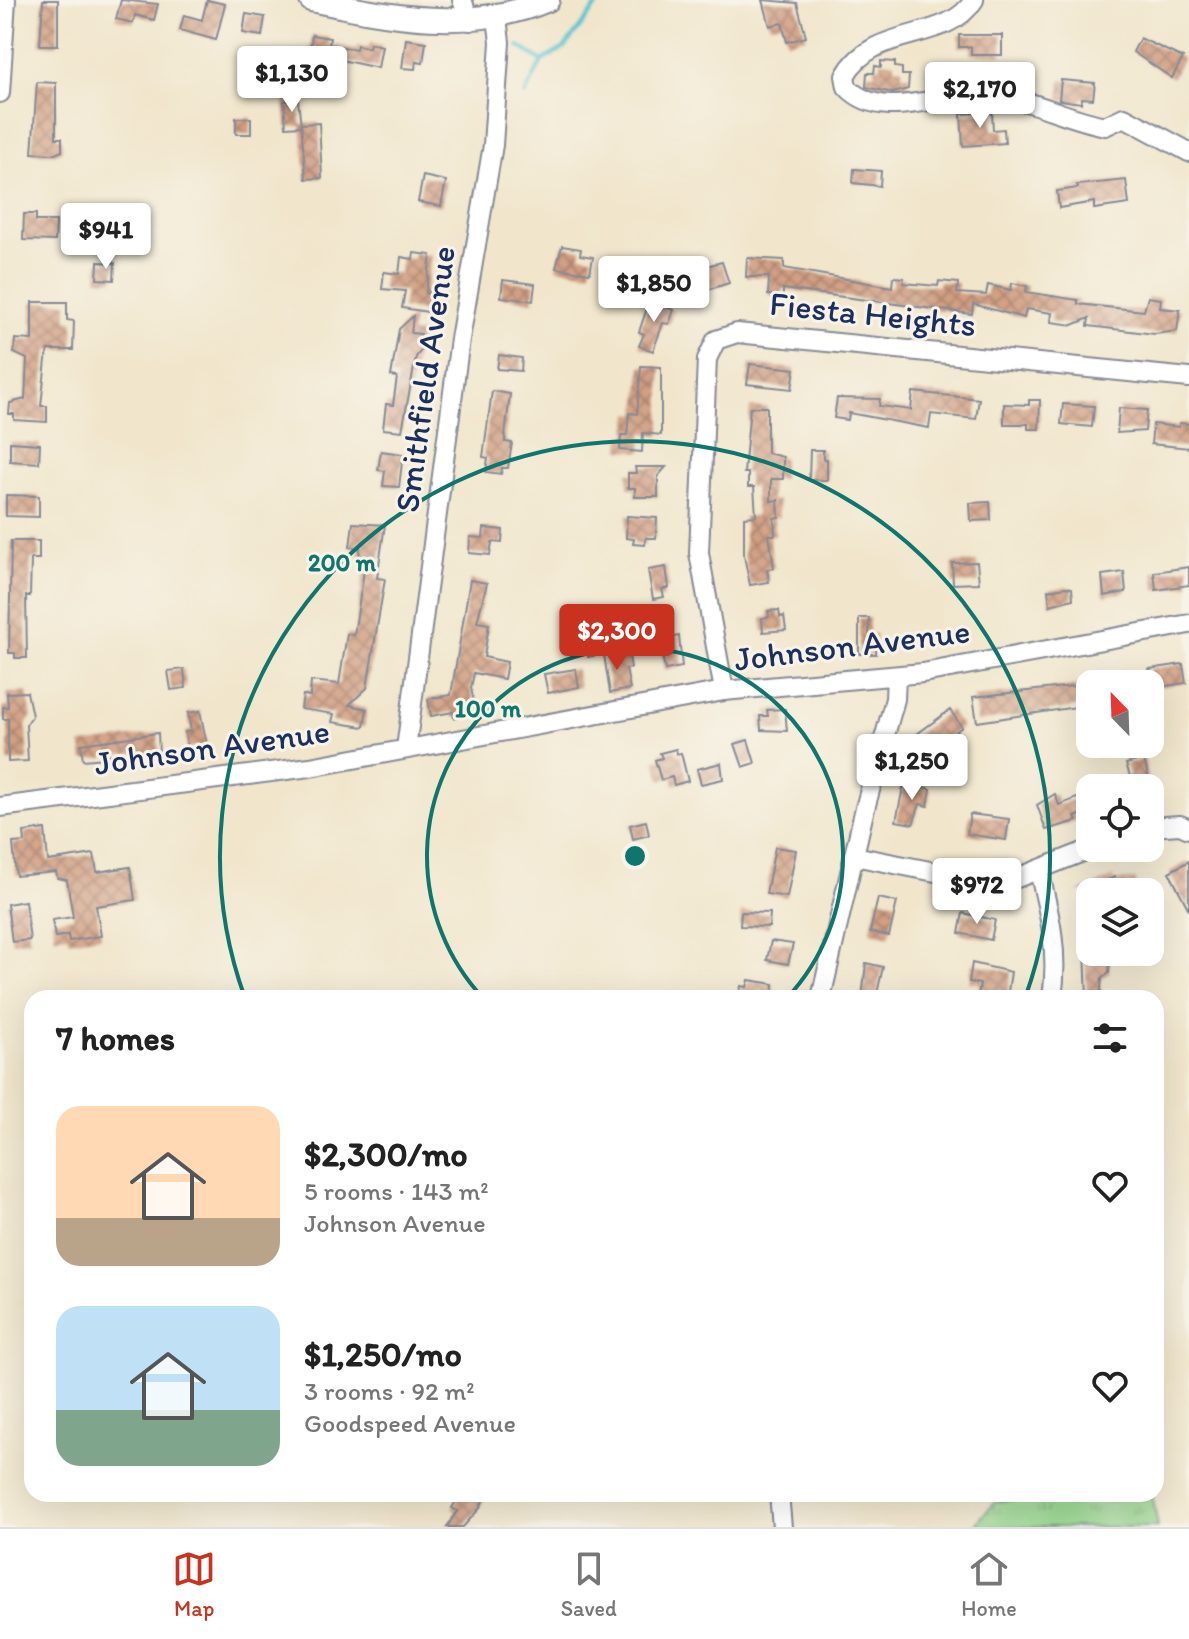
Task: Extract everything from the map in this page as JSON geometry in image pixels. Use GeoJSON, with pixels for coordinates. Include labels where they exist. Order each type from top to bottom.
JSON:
{"type":"FeatureCollection","features":[{"type":"Feature","properties":{"kind":"main road"},"geometry":{"type":"LineString","coordinates":[[311,0],[421,18],[466,10],[497,18],[548,0]]}},
{"type":"Feature","properties":{"kind":"street"},"geometry":{"type":"LineString","coordinates":[[0,93],[6,0]]}},
{"type":"Feature","properties":{"kind":"street"},"geometry":{"type":"LineString","coordinates":[[974,0],[964,14],[948,22],[863,52],[845,76],[847,87],[866,101],[890,105],[980,94],[1002,96],[1105,126],[1124,117],[1189,152]]}},
{"type":"Feature","properties":{"kind":"street","name":"Smithfield Avenue"},"geometry":{"type":"LineString","coordinates":[[406,749],[460,339],[493,145],[500,42],[497,18]]}},
{"type":"Feature","properties":{"kind":"street","name":"Fiesta Heights"},"geometry":{"type":"LineString","coordinates":[[724,691],[699,553],[707,359],[716,340],[737,333],[1189,378]]}},
{"type":"Feature","properties":{"kind":"street","name":"Johnson Avenue"},"geometry":{"type":"LineString","coordinates":[[0,807],[253,775],[724,691],[896,676],[1189,624]]}},
{"type":"Feature","properties":{"kind":"street"},"geometry":{"type":"LineString","coordinates":[[823,990],[895,699],[896,676]]}},
{"type":"Feature","properties":{"kind":"street"},"geometry":{"type":"LineString","coordinates":[[1164,826],[1180,825],[1189,829]]}},
{"type":"Feature","properties":{"kind":"street"},"geometry":{"type":"LineString","coordinates":[[854,856],[986,882],[1012,880],[1076,855]]}},
{"type":"Feature","properties":{"kind":"street"},"geometry":{"type":"LineString","coordinates":[[1039,871],[1054,933],[1056,972],[1053,990]]}},
{"type":"Feature","properties":{"kind":"street"},"geometry":{"type":"LineString","coordinates":[[780,1502],[782,1527]]}},
{"type":"Feature","properties":{"kind":"green space"},"geometry":{"type":"Polygon","coordinates":[[[995,1502],[1153,1502],[1158,1527],[980,1527],[977,1522],[995,1502]]]}},
{"type":"Feature","properties":{"kind":"building"},"geometry":{"type":"Polygon","coordinates":[[[43,0],[58,0],[58,45],[40,45],[43,0]]]}},
{"type":"Feature","properties":{"kind":"building"},"geometry":{"type":"Polygon","coordinates":[[[121,0],[158,4],[154,20],[135,15],[133,23],[116,19],[121,0]]]}},
{"type":"Feature","properties":{"kind":"building"},"geometry":{"type":"Polygon","coordinates":[[[207,0],[225,4],[216,40],[180,30],[184,15],[202,20],[207,0]]]}},
{"type":"Feature","properties":{"kind":"building"},"geometry":{"type":"Polygon","coordinates":[[[763,0],[797,3],[806,37],[787,42],[782,23],[770,26],[763,0]]]}},
{"type":"Feature","properties":{"kind":"building"},"geometry":{"type":"Polygon","coordinates":[[[246,14],[265,17],[262,36],[243,33],[246,14]]]}},
{"type":"Feature","properties":{"kind":"building"},"geometry":{"type":"Polygon","coordinates":[[[312,35],[330,38],[329,45],[356,49],[357,45],[369,48],[370,43],[382,46],[378,68],[341,60],[340,69],[308,66],[312,35]]]}},
{"type":"Feature","properties":{"kind":"building"},"geometry":{"type":"Polygon","coordinates":[[[959,35],[1002,35],[1002,55],[971,55],[971,47],[959,47],[959,35]]]}},
{"type":"Feature","properties":{"kind":"building"},"geometry":{"type":"Polygon","coordinates":[[[1140,38],[1183,58],[1172,78],[1133,52],[1140,38]]]}},
{"type":"Feature","properties":{"kind":"building"},"geometry":{"type":"Polygon","coordinates":[[[406,39],[426,42],[423,63],[416,62],[415,69],[402,68],[406,39]]]}},
{"type":"Feature","properties":{"kind":"building"},"geometry":{"type":"Polygon","coordinates":[[[881,61],[895,62],[895,67],[902,68],[902,75],[909,75],[908,89],[893,93],[866,87],[867,73],[874,73],[875,66],[881,67],[881,61]]]}},
{"type":"Feature","properties":{"kind":"building"},"geometry":{"type":"Polygon","coordinates":[[[1061,80],[1095,83],[1093,99],[1082,98],[1081,103],[1059,100],[1061,80]]]}},
{"type":"Feature","properties":{"kind":"building"},"geometry":{"type":"Polygon","coordinates":[[[37,82],[56,83],[56,138],[62,138],[62,151],[55,154],[32,153],[37,82]]]}},
{"type":"Feature","properties":{"kind":"building"},"geometry":{"type":"Polygon","coordinates":[[[298,100],[301,126],[286,127],[284,101],[298,100]]]}},
{"type":"Feature","properties":{"kind":"building"},"geometry":{"type":"Polygon","coordinates":[[[992,112],[993,130],[1004,129],[1005,143],[963,146],[961,114],[992,112]]]}},
{"type":"Feature","properties":{"kind":"building"},"geometry":{"type":"Polygon","coordinates":[[[236,118],[251,118],[251,134],[236,134],[236,118]]]}},
{"type":"Feature","properties":{"kind":"building"},"geometry":{"type":"Polygon","coordinates":[[[319,123],[322,178],[306,179],[301,124],[319,123]]]}},
{"type":"Feature","properties":{"kind":"building"},"geometry":{"type":"Polygon","coordinates":[[[854,169],[881,171],[880,186],[853,183],[854,169]]]}},
{"type":"Feature","properties":{"kind":"building"},"geometry":{"type":"Polygon","coordinates":[[[423,176],[446,181],[441,206],[418,202],[423,176]]]}},
{"type":"Feature","properties":{"kind":"building"},"geometry":{"type":"Polygon","coordinates":[[[1126,180],[1129,204],[1094,209],[1094,202],[1059,208],[1057,191],[1078,188],[1077,185],[1126,180]]]}},
{"type":"Feature","properties":{"kind":"building"},"geometry":{"type":"Polygon","coordinates":[[[24,214],[36,214],[36,221],[56,221],[55,241],[23,240],[24,214]]]}},
{"type":"Feature","properties":{"kind":"building"},"geometry":{"type":"Polygon","coordinates":[[[562,246],[581,249],[580,255],[593,257],[590,273],[556,268],[562,246]]]}},
{"type":"Feature","properties":{"kind":"building"},"geometry":{"type":"Polygon","coordinates":[[[414,253],[431,255],[426,293],[431,295],[428,312],[402,308],[405,291],[382,289],[384,272],[399,274],[401,257],[413,259],[414,253]]]}},
{"type":"Feature","properties":{"kind":"building"},"geometry":{"type":"Polygon","coordinates":[[[747,258],[784,260],[784,268],[892,287],[893,277],[904,278],[903,283],[938,286],[939,281],[958,283],[957,293],[986,295],[988,285],[1011,290],[1012,283],[1027,286],[1026,292],[1078,300],[1078,304],[1144,311],[1148,297],[1161,299],[1160,308],[1180,310],[1177,331],[1155,334],[1088,326],[1089,318],[1073,325],[1051,322],[1052,313],[1026,309],[1024,318],[973,304],[972,314],[783,289],[783,296],[768,295],[769,277],[746,277],[747,258]]]}},
{"type":"Feature","properties":{"kind":"building"},"geometry":{"type":"Polygon","coordinates":[[[98,262],[115,263],[114,280],[97,279],[98,262]]]}},
{"type":"Feature","properties":{"kind":"building"},"geometry":{"type":"Polygon","coordinates":[[[722,262],[729,283],[685,297],[680,281],[685,279],[682,272],[722,262]]]}},
{"type":"Feature","properties":{"kind":"building"},"geometry":{"type":"Polygon","coordinates":[[[503,280],[535,284],[533,301],[501,297],[503,280]]]}},
{"type":"Feature","properties":{"kind":"building"},"geometry":{"type":"Polygon","coordinates":[[[32,302],[67,302],[67,320],[74,321],[73,350],[48,350],[41,406],[47,406],[47,422],[14,420],[14,414],[9,414],[10,403],[25,399],[27,359],[14,353],[15,339],[32,340],[32,302]]]}},
{"type":"Feature","properties":{"kind":"building"},"geometry":{"type":"Polygon","coordinates":[[[649,302],[674,310],[669,324],[663,323],[653,351],[639,346],[644,334],[639,332],[649,302]]]}},
{"type":"Feature","properties":{"kind":"building"},"geometry":{"type":"Polygon","coordinates":[[[413,316],[411,333],[421,334],[420,342],[427,343],[416,357],[402,431],[383,429],[386,404],[393,405],[397,377],[391,376],[399,329],[413,316]]]}},
{"type":"Feature","properties":{"kind":"building"},"geometry":{"type":"Polygon","coordinates":[[[499,355],[522,358],[521,371],[497,369],[499,355]]]}},
{"type":"Feature","properties":{"kind":"building"},"geometry":{"type":"Polygon","coordinates":[[[750,364],[795,369],[792,389],[747,384],[750,364]]]}},
{"type":"Feature","properties":{"kind":"building"},"geometry":{"type":"Polygon","coordinates":[[[641,366],[661,367],[661,435],[643,433],[642,452],[620,450],[621,435],[627,435],[629,413],[637,414],[641,366]]]}},
{"type":"Feature","properties":{"kind":"building"},"geometry":{"type":"Polygon","coordinates":[[[492,391],[510,394],[505,442],[512,443],[508,468],[502,468],[501,474],[486,472],[488,458],[483,457],[492,391]]]}},
{"type":"Feature","properties":{"kind":"building"},"geometry":{"type":"Polygon","coordinates":[[[913,392],[979,399],[976,419],[931,414],[929,428],[849,413],[848,420],[834,418],[837,398],[880,399],[879,406],[911,410],[913,392]]]}},
{"type":"Feature","properties":{"kind":"building"},"geometry":{"type":"Polygon","coordinates":[[[1029,400],[1040,400],[1039,429],[1028,429],[1028,424],[1004,424],[1004,404],[1029,405],[1029,400]]]}},
{"type":"Feature","properties":{"kind":"building"},"geometry":{"type":"Polygon","coordinates":[[[1063,404],[1094,406],[1092,427],[1061,424],[1063,404]]]}},
{"type":"Feature","properties":{"kind":"building"},"geometry":{"type":"Polygon","coordinates":[[[750,407],[767,407],[767,453],[783,457],[783,479],[771,479],[771,501],[778,500],[779,517],[774,518],[775,535],[769,535],[774,568],[767,569],[769,582],[750,585],[744,556],[744,517],[756,516],[754,487],[748,487],[748,473],[744,473],[750,407]]]}},
{"type":"Feature","properties":{"kind":"building"},"geometry":{"type":"Polygon","coordinates":[[[1119,408],[1147,410],[1145,431],[1117,433],[1119,408]]]}},
{"type":"Feature","properties":{"kind":"building"},"geometry":{"type":"Polygon","coordinates":[[[1179,423],[1189,424],[1189,448],[1151,444],[1153,424],[1179,427],[1179,423]]]}},
{"type":"Feature","properties":{"kind":"building"},"geometry":{"type":"Polygon","coordinates":[[[10,442],[40,444],[39,463],[10,461],[10,442]]]}},
{"type":"Feature","properties":{"kind":"building"},"geometry":{"type":"Polygon","coordinates":[[[810,450],[823,450],[823,459],[827,459],[827,480],[809,480],[810,450]]]}},
{"type":"Feature","properties":{"kind":"building"},"geometry":{"type":"Polygon","coordinates":[[[381,451],[403,454],[399,487],[383,486],[385,471],[378,470],[381,451]]]}},
{"type":"Feature","properties":{"kind":"building"},"geometry":{"type":"Polygon","coordinates":[[[635,467],[666,467],[658,476],[658,497],[635,497],[635,488],[628,488],[628,473],[636,473],[635,467]]]}},
{"type":"Feature","properties":{"kind":"building"},"geometry":{"type":"Polygon","coordinates":[[[6,495],[39,496],[39,517],[6,516],[6,495]]]}},
{"type":"Feature","properties":{"kind":"building"},"geometry":{"type":"Polygon","coordinates":[[[990,502],[991,520],[971,521],[970,503],[990,502]]]}},
{"type":"Feature","properties":{"kind":"building"},"geometry":{"type":"Polygon","coordinates":[[[627,516],[657,518],[656,538],[646,538],[645,545],[633,544],[634,539],[626,538],[627,516]]]}},
{"type":"Feature","properties":{"kind":"building"},"geometry":{"type":"Polygon","coordinates":[[[353,523],[385,525],[377,578],[385,579],[367,688],[349,705],[367,709],[364,727],[332,722],[334,714],[301,709],[303,695],[310,696],[311,681],[339,684],[347,634],[354,635],[366,558],[359,557],[360,548],[350,547],[353,523]]]}},
{"type":"Feature","properties":{"kind":"building"},"geometry":{"type":"Polygon","coordinates":[[[484,528],[503,530],[502,543],[492,542],[490,555],[469,553],[470,537],[483,538],[484,528]]]}},
{"type":"Feature","properties":{"kind":"building"},"geometry":{"type":"Polygon","coordinates":[[[11,541],[39,541],[39,559],[31,559],[30,596],[26,596],[27,658],[15,658],[15,653],[9,653],[11,541]]]}},
{"type":"Feature","properties":{"kind":"building"},"geometry":{"type":"Polygon","coordinates":[[[977,562],[979,583],[953,584],[952,563],[977,562]]]}},
{"type":"Feature","properties":{"kind":"building"},"geometry":{"type":"Polygon","coordinates":[[[666,567],[669,588],[662,589],[664,597],[653,599],[648,570],[666,567]]]}},
{"type":"Feature","properties":{"kind":"building"},"geometry":{"type":"Polygon","coordinates":[[[1189,567],[1189,585],[1156,590],[1154,572],[1189,567]]]}},
{"type":"Feature","properties":{"kind":"building"},"geometry":{"type":"Polygon","coordinates":[[[1124,572],[1126,592],[1104,596],[1102,575],[1124,572]]]}},
{"type":"Feature","properties":{"kind":"building"},"geometry":{"type":"Polygon","coordinates":[[[470,580],[487,583],[477,622],[489,624],[484,657],[507,662],[504,679],[474,673],[471,688],[476,713],[454,718],[453,712],[431,716],[428,699],[451,695],[470,580]]]}},
{"type":"Feature","properties":{"kind":"building"},"geometry":{"type":"Polygon","coordinates":[[[1072,588],[1073,599],[1050,605],[1048,590],[1072,588]]]}},
{"type":"Feature","properties":{"kind":"building"},"geometry":{"type":"Polygon","coordinates":[[[779,610],[780,617],[784,616],[786,630],[763,632],[762,618],[769,617],[768,611],[779,610]]]}},
{"type":"Feature","properties":{"kind":"building"},"geometry":{"type":"Polygon","coordinates":[[[859,618],[869,618],[869,634],[876,634],[876,654],[859,654],[859,618]]]}},
{"type":"Feature","properties":{"kind":"building"},"geometry":{"type":"Polygon","coordinates":[[[600,631],[603,654],[588,657],[584,633],[600,631]]]}},
{"type":"Feature","properties":{"kind":"building"},"geometry":{"type":"Polygon","coordinates":[[[679,636],[682,667],[665,670],[659,640],[679,636]]]}},
{"type":"Feature","properties":{"kind":"building"},"geometry":{"type":"Polygon","coordinates":[[[619,652],[620,658],[629,656],[631,668],[626,669],[630,689],[610,693],[604,655],[619,652]]]}},
{"type":"Feature","properties":{"kind":"building"},"geometry":{"type":"Polygon","coordinates":[[[1183,664],[1186,683],[1164,686],[1164,670],[1149,669],[1183,664]]]}},
{"type":"Feature","properties":{"kind":"building"},"geometry":{"type":"Polygon","coordinates":[[[184,669],[186,688],[171,690],[168,671],[184,669]]]}},
{"type":"Feature","properties":{"kind":"building"},"geometry":{"type":"Polygon","coordinates":[[[576,669],[579,687],[548,693],[544,674],[576,669]]]}},
{"type":"Feature","properties":{"kind":"building"},"geometry":{"type":"Polygon","coordinates":[[[1076,686],[1076,707],[977,722],[973,697],[1076,686]]]}},
{"type":"Feature","properties":{"kind":"building"},"geometry":{"type":"Polygon","coordinates":[[[27,692],[32,716],[26,725],[28,761],[8,762],[8,719],[3,719],[3,707],[8,707],[7,693],[27,692]]]}},
{"type":"Feature","properties":{"kind":"building"},"geometry":{"type":"Polygon","coordinates":[[[785,709],[787,731],[761,730],[760,716],[768,716],[767,710],[785,709]]]}},
{"type":"Feature","properties":{"kind":"building"},"geometry":{"type":"Polygon","coordinates":[[[950,710],[962,727],[930,751],[917,734],[950,710]]]}},
{"type":"Feature","properties":{"kind":"building"},"geometry":{"type":"Polygon","coordinates":[[[200,711],[207,745],[187,748],[185,732],[191,731],[188,713],[200,711]]]}},
{"type":"Feature","properties":{"kind":"building"},"geometry":{"type":"Polygon","coordinates":[[[158,733],[159,753],[104,755],[105,758],[83,760],[81,744],[158,733]]]}},
{"type":"Feature","properties":{"kind":"building"},"geometry":{"type":"Polygon","coordinates":[[[748,740],[755,763],[743,767],[735,744],[748,740]]]}},
{"type":"Feature","properties":{"kind":"building"},"geometry":{"type":"Polygon","coordinates":[[[676,749],[677,754],[681,753],[688,781],[674,785],[672,777],[661,780],[655,760],[662,758],[660,753],[676,749]]]}},
{"type":"Feature","properties":{"kind":"building"},"geometry":{"type":"Polygon","coordinates":[[[1144,759],[1148,774],[1129,774],[1126,764],[1144,759]]]}},
{"type":"Feature","properties":{"kind":"building"},"geometry":{"type":"Polygon","coordinates":[[[721,763],[723,779],[701,784],[697,769],[721,763]]]}},
{"type":"Feature","properties":{"kind":"building"},"geometry":{"type":"Polygon","coordinates":[[[904,783],[931,789],[928,806],[920,804],[913,824],[896,821],[904,783]]]}},
{"type":"Feature","properties":{"kind":"building"},"geometry":{"type":"Polygon","coordinates":[[[1055,794],[1059,805],[1076,798],[1076,821],[1046,830],[1037,805],[1055,794]]]}},
{"type":"Feature","properties":{"kind":"building"},"geometry":{"type":"Polygon","coordinates":[[[970,814],[1009,819],[1006,840],[967,834],[970,814]]]}},
{"type":"Feature","properties":{"kind":"building"},"geometry":{"type":"Polygon","coordinates":[[[646,821],[649,835],[633,839],[630,825],[646,821]]]}},
{"type":"Feature","properties":{"kind":"building"},"geometry":{"type":"Polygon","coordinates":[[[45,829],[48,861],[94,854],[97,872],[130,867],[135,900],[96,906],[101,936],[69,941],[68,935],[55,937],[52,920],[73,917],[67,880],[57,878],[56,872],[16,876],[13,843],[25,842],[24,832],[45,829]]]}},
{"type":"Feature","properties":{"kind":"building"},"geometry":{"type":"Polygon","coordinates":[[[775,847],[796,850],[787,897],[766,894],[775,847]]]}},
{"type":"Feature","properties":{"kind":"building"},"geometry":{"type":"Polygon","coordinates":[[[1189,861],[1189,910],[1169,872],[1189,861]]]}},
{"type":"Feature","properties":{"kind":"building"},"geometry":{"type":"Polygon","coordinates":[[[878,898],[897,902],[889,936],[870,932],[878,898]]]}},
{"type":"Feature","properties":{"kind":"building"},"geometry":{"type":"Polygon","coordinates":[[[25,901],[30,940],[12,942],[7,904],[25,901]]]}},
{"type":"Feature","properties":{"kind":"building"},"geometry":{"type":"Polygon","coordinates":[[[741,912],[770,913],[769,927],[740,926],[741,912]]]}},
{"type":"Feature","properties":{"kind":"building"},"geometry":{"type":"Polygon","coordinates":[[[963,913],[995,920],[991,940],[959,933],[963,913]]]}},
{"type":"Feature","properties":{"kind":"building"},"geometry":{"type":"Polygon","coordinates":[[[771,941],[793,944],[788,964],[767,960],[771,941]]]}},
{"type":"Feature","properties":{"kind":"building"},"geometry":{"type":"Polygon","coordinates":[[[866,963],[883,967],[878,990],[863,990],[866,963]]]}},
{"type":"Feature","properties":{"kind":"building"},"geometry":{"type":"Polygon","coordinates":[[[972,963],[1011,972],[1008,990],[979,990],[980,984],[969,982],[972,963]]]}},
{"type":"Feature","properties":{"kind":"building"},"geometry":{"type":"Polygon","coordinates":[[[1086,966],[1110,966],[1109,973],[1102,978],[1101,990],[1087,990],[1086,966]]]}},
{"type":"Feature","properties":{"kind":"building"},"geometry":{"type":"Polygon","coordinates":[[[749,980],[774,984],[774,990],[740,990],[741,986],[747,987],[749,980]]]}},
{"type":"Feature","properties":{"kind":"building"},"geometry":{"type":"Polygon","coordinates":[[[455,1502],[483,1502],[463,1527],[447,1527],[457,1511],[452,1508],[455,1502]]]}},
{"type":"Feature","properties":{"kind":"waterway"},"geometry":{"type":"LineString","coordinates":[[525,95],[542,61],[564,48],[601,0]]}},
{"type":"Feature","properties":{"kind":"waterway"},"geometry":{"type":"LineString","coordinates":[[519,46],[542,61]]}}]}
